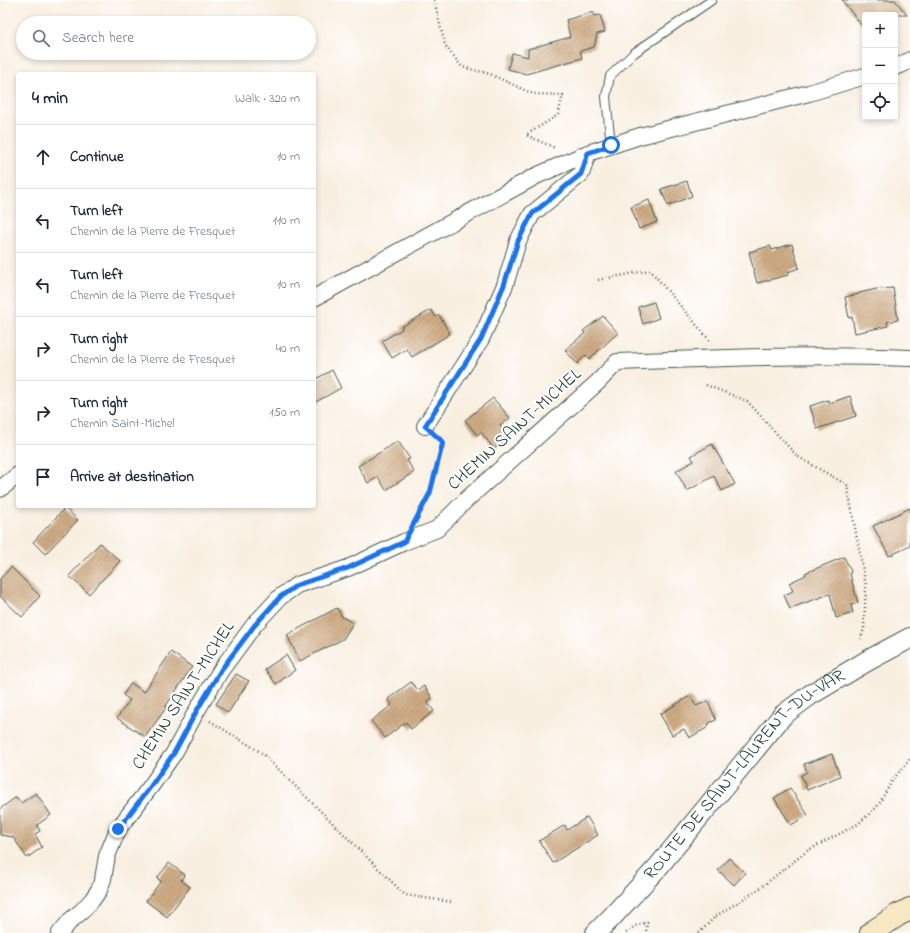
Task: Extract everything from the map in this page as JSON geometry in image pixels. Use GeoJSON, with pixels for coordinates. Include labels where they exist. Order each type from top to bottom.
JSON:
{"type":"FeatureCollection","features":[{"type":"Feature","properties":{"kind":"main road"},"geometry":{"type":"LineString","coordinates":[[871,933],[910,909]]}},
{"type":"Feature","properties":{"kind":"street"},"geometry":{"type":"LineString","coordinates":[[898,66],[910,60]]}},
{"type":"Feature","properties":{"kind":"street"},"geometry":{"type":"LineString","coordinates":[[316,297],[536,176],[588,153],[640,136],[809,94],[862,77]]}},
{"type":"Feature","properties":{"kind":"street"},"geometry":{"type":"LineString","coordinates":[[425,426],[481,339],[504,285],[518,241],[532,214],[581,174],[588,153]]}},
{"type":"Feature","properties":{"kind":"street","name":"CHEMIN SAINT-MICHEL"},"geometry":{"type":"LineString","coordinates":[[60,933],[92,900],[99,890],[107,856],[118,829],[174,753],[221,670],[254,626],[280,597],[297,585],[348,568],[404,542],[437,529],[466,500],[598,382],[617,362],[725,358],[866,356],[910,358]]}},
{"type":"Feature","properties":{"kind":"street"},"geometry":{"type":"LineString","coordinates":[[0,489],[16,477]]}},
{"type":"Feature","properties":{"kind":"street","name":"ROUTE DE SAINT-LAURENT-DU-VAR"},"geometry":{"type":"LineString","coordinates":[[596,933],[658,867],[782,715],[810,695],[867,661],[910,638]]}},
{"type":"Feature","properties":{"kind":"lane"},"geometry":{"type":"LineString","coordinates":[[611,145],[606,97],[610,76],[634,53],[712,0]]}},
{"type":"Feature","properties":{"kind":"path"},"geometry":{"type":"LineString","coordinates":[[434,0],[445,45],[462,66],[490,74],[533,94],[563,95],[558,115],[526,135],[554,148],[536,176]]}},
{"type":"Feature","properties":{"kind":"path"},"geometry":{"type":"LineString","coordinates":[[598,280],[650,270],[725,358]]}},
{"type":"Feature","properties":{"kind":"path"},"geometry":{"type":"LineString","coordinates":[[706,385],[747,401],[797,456],[847,485],[866,586],[864,628],[861,639]]}},
{"type":"Feature","properties":{"kind":"path"},"geometry":{"type":"LineString","coordinates":[[404,542],[430,493],[443,442],[425,426]]}},
{"type":"Feature","properties":{"kind":"path"},"geometry":{"type":"LineString","coordinates":[[196,712],[262,753],[405,894],[452,902]]}},
{"type":"Feature","properties":{"kind":"path"},"geometry":{"type":"LineString","coordinates":[[699,933],[716,916],[759,889],[807,851],[858,824],[877,807],[894,778],[910,759]]}},
{"type":"Feature","properties":{"kind":"path"},"geometry":{"type":"LineString","coordinates":[[626,933],[635,926],[647,922],[646,933]]}},
{"type":"Feature","properties":{"kind":"building"},"geometry":{"type":"Polygon","coordinates":[[[842,0],[895,0],[907,15],[898,15],[898,12],[862,12],[862,26],[842,0]]]}},
{"type":"Feature","properties":{"kind":"building"},"geometry":{"type":"Polygon","coordinates":[[[593,12],[594,16],[600,15],[605,32],[597,34],[594,47],[580,51],[582,58],[526,74],[508,69],[512,53],[528,57],[528,49],[570,37],[566,20],[593,12]]]}},
{"type":"Feature","properties":{"kind":"building"},"geometry":{"type":"Polygon","coordinates":[[[687,181],[692,196],[668,206],[661,189],[687,181]]]}},
{"type":"Feature","properties":{"kind":"building"},"geometry":{"type":"Polygon","coordinates":[[[649,200],[657,222],[639,229],[631,207],[649,200]]]}},
{"type":"Feature","properties":{"kind":"building"},"geometry":{"type":"Polygon","coordinates":[[[792,244],[799,268],[788,272],[788,275],[757,283],[749,252],[770,246],[772,250],[792,244]]]}},
{"type":"Feature","properties":{"kind":"building"},"geometry":{"type":"Polygon","coordinates":[[[881,288],[893,288],[898,320],[887,322],[888,326],[855,333],[852,317],[849,318],[845,297],[881,288]]]}},
{"type":"Feature","properties":{"kind":"building"},"geometry":{"type":"Polygon","coordinates":[[[654,302],[659,318],[643,324],[638,307],[654,302]]]}},
{"type":"Feature","properties":{"kind":"building"},"geometry":{"type":"Polygon","coordinates":[[[431,310],[436,317],[439,315],[450,334],[412,357],[407,349],[392,358],[382,341],[402,329],[401,327],[431,310]]]}},
{"type":"Feature","properties":{"kind":"building"},"geometry":{"type":"Polygon","coordinates":[[[603,316],[618,333],[589,359],[586,355],[577,364],[565,350],[585,333],[583,331],[603,316]]]}},
{"type":"Feature","properties":{"kind":"building"},"geometry":{"type":"Polygon","coordinates":[[[332,370],[341,388],[316,402],[316,379],[332,370]]]}},
{"type":"Feature","properties":{"kind":"building"},"geometry":{"type":"Polygon","coordinates":[[[850,396],[856,416],[817,429],[810,406],[828,400],[830,403],[850,396]]]}},
{"type":"Feature","properties":{"kind":"building"},"geometry":{"type":"Polygon","coordinates":[[[493,398],[510,418],[500,426],[509,437],[494,449],[481,432],[477,435],[465,420],[493,398]]]}},
{"type":"Feature","properties":{"kind":"building"},"geometry":{"type":"Polygon","coordinates":[[[398,441],[410,459],[407,460],[414,472],[386,490],[378,477],[368,483],[358,466],[398,441]]]}},
{"type":"Feature","properties":{"kind":"building"},"geometry":{"type":"Polygon","coordinates":[[[712,444],[735,484],[722,491],[714,476],[687,491],[676,471],[694,461],[691,456],[712,444]]]}},
{"type":"Feature","properties":{"kind":"building"},"geometry":{"type":"Polygon","coordinates":[[[65,508],[78,520],[45,554],[33,542],[65,508]]]}},
{"type":"Feature","properties":{"kind":"building"},"geometry":{"type":"Polygon","coordinates":[[[910,508],[910,546],[889,556],[873,526],[910,508]]]}},
{"type":"Feature","properties":{"kind":"building"},"geometry":{"type":"Polygon","coordinates":[[[100,543],[120,561],[89,594],[69,576],[100,543]]]}},
{"type":"Feature","properties":{"kind":"building"},"geometry":{"type":"Polygon","coordinates":[[[844,557],[851,571],[850,574],[858,603],[851,605],[853,613],[836,618],[830,594],[790,609],[784,595],[793,591],[789,583],[806,575],[805,573],[844,557]]]}},
{"type":"Feature","properties":{"kind":"building"},"geometry":{"type":"Polygon","coordinates":[[[11,567],[40,596],[22,617],[0,596],[0,579],[11,567]]]}},
{"type":"Feature","properties":{"kind":"building"},"geometry":{"type":"Polygon","coordinates":[[[337,608],[342,617],[353,623],[343,639],[300,661],[287,635],[337,608]]]}},
{"type":"Feature","properties":{"kind":"building"},"geometry":{"type":"Polygon","coordinates":[[[171,652],[192,667],[165,707],[166,708],[145,737],[117,718],[130,700],[123,695],[131,683],[144,692],[171,652]]]}},
{"type":"Feature","properties":{"kind":"building"},"geometry":{"type":"Polygon","coordinates":[[[286,655],[295,670],[276,684],[265,669],[286,655]]]}},
{"type":"Feature","properties":{"kind":"building"},"geometry":{"type":"Polygon","coordinates":[[[236,674],[249,681],[228,713],[216,704],[236,674]]]}},
{"type":"Feature","properties":{"kind":"building"},"geometry":{"type":"Polygon","coordinates":[[[411,682],[418,690],[424,686],[432,698],[427,702],[434,711],[411,729],[406,722],[385,738],[371,721],[392,705],[388,699],[411,682]]]}},
{"type":"Feature","properties":{"kind":"building"},"geometry":{"type":"Polygon","coordinates":[[[690,696],[696,706],[708,701],[716,720],[709,723],[708,727],[705,729],[689,738],[684,729],[672,735],[660,714],[690,696]]]}},
{"type":"Feature","properties":{"kind":"building"},"geometry":{"type":"Polygon","coordinates":[[[832,754],[840,776],[807,790],[801,775],[807,772],[804,764],[832,754]]]}},
{"type":"Feature","properties":{"kind":"building"},"geometry":{"type":"Polygon","coordinates":[[[790,788],[808,815],[791,825],[774,798],[790,788]]]}},
{"type":"Feature","properties":{"kind":"building"},"geometry":{"type":"Polygon","coordinates":[[[36,793],[51,815],[37,825],[40,831],[35,834],[42,847],[27,858],[13,837],[0,835],[0,809],[16,797],[21,803],[36,793]]]}},
{"type":"Feature","properties":{"kind":"building"},"geometry":{"type":"Polygon","coordinates":[[[587,817],[598,835],[553,863],[539,841],[565,825],[567,830],[587,817]]]}},
{"type":"Feature","properties":{"kind":"building"},"geometry":{"type":"Polygon","coordinates":[[[729,858],[745,873],[734,885],[718,870],[729,858]]]}},
{"type":"Feature","properties":{"kind":"building"},"geometry":{"type":"Polygon","coordinates":[[[169,863],[185,875],[181,880],[190,887],[167,917],[146,901],[161,881],[157,878],[169,863]]]}},
{"type":"Feature","properties":{"kind":"route"},"geometry":{"type":"LineString","coordinates":[[118,829],[174,753],[221,670],[254,626],[280,597],[297,585],[348,568],[404,542],[430,493],[443,442],[425,426],[481,339],[504,285],[518,241],[532,214],[581,174],[588,153],[611,145]]}}]}
